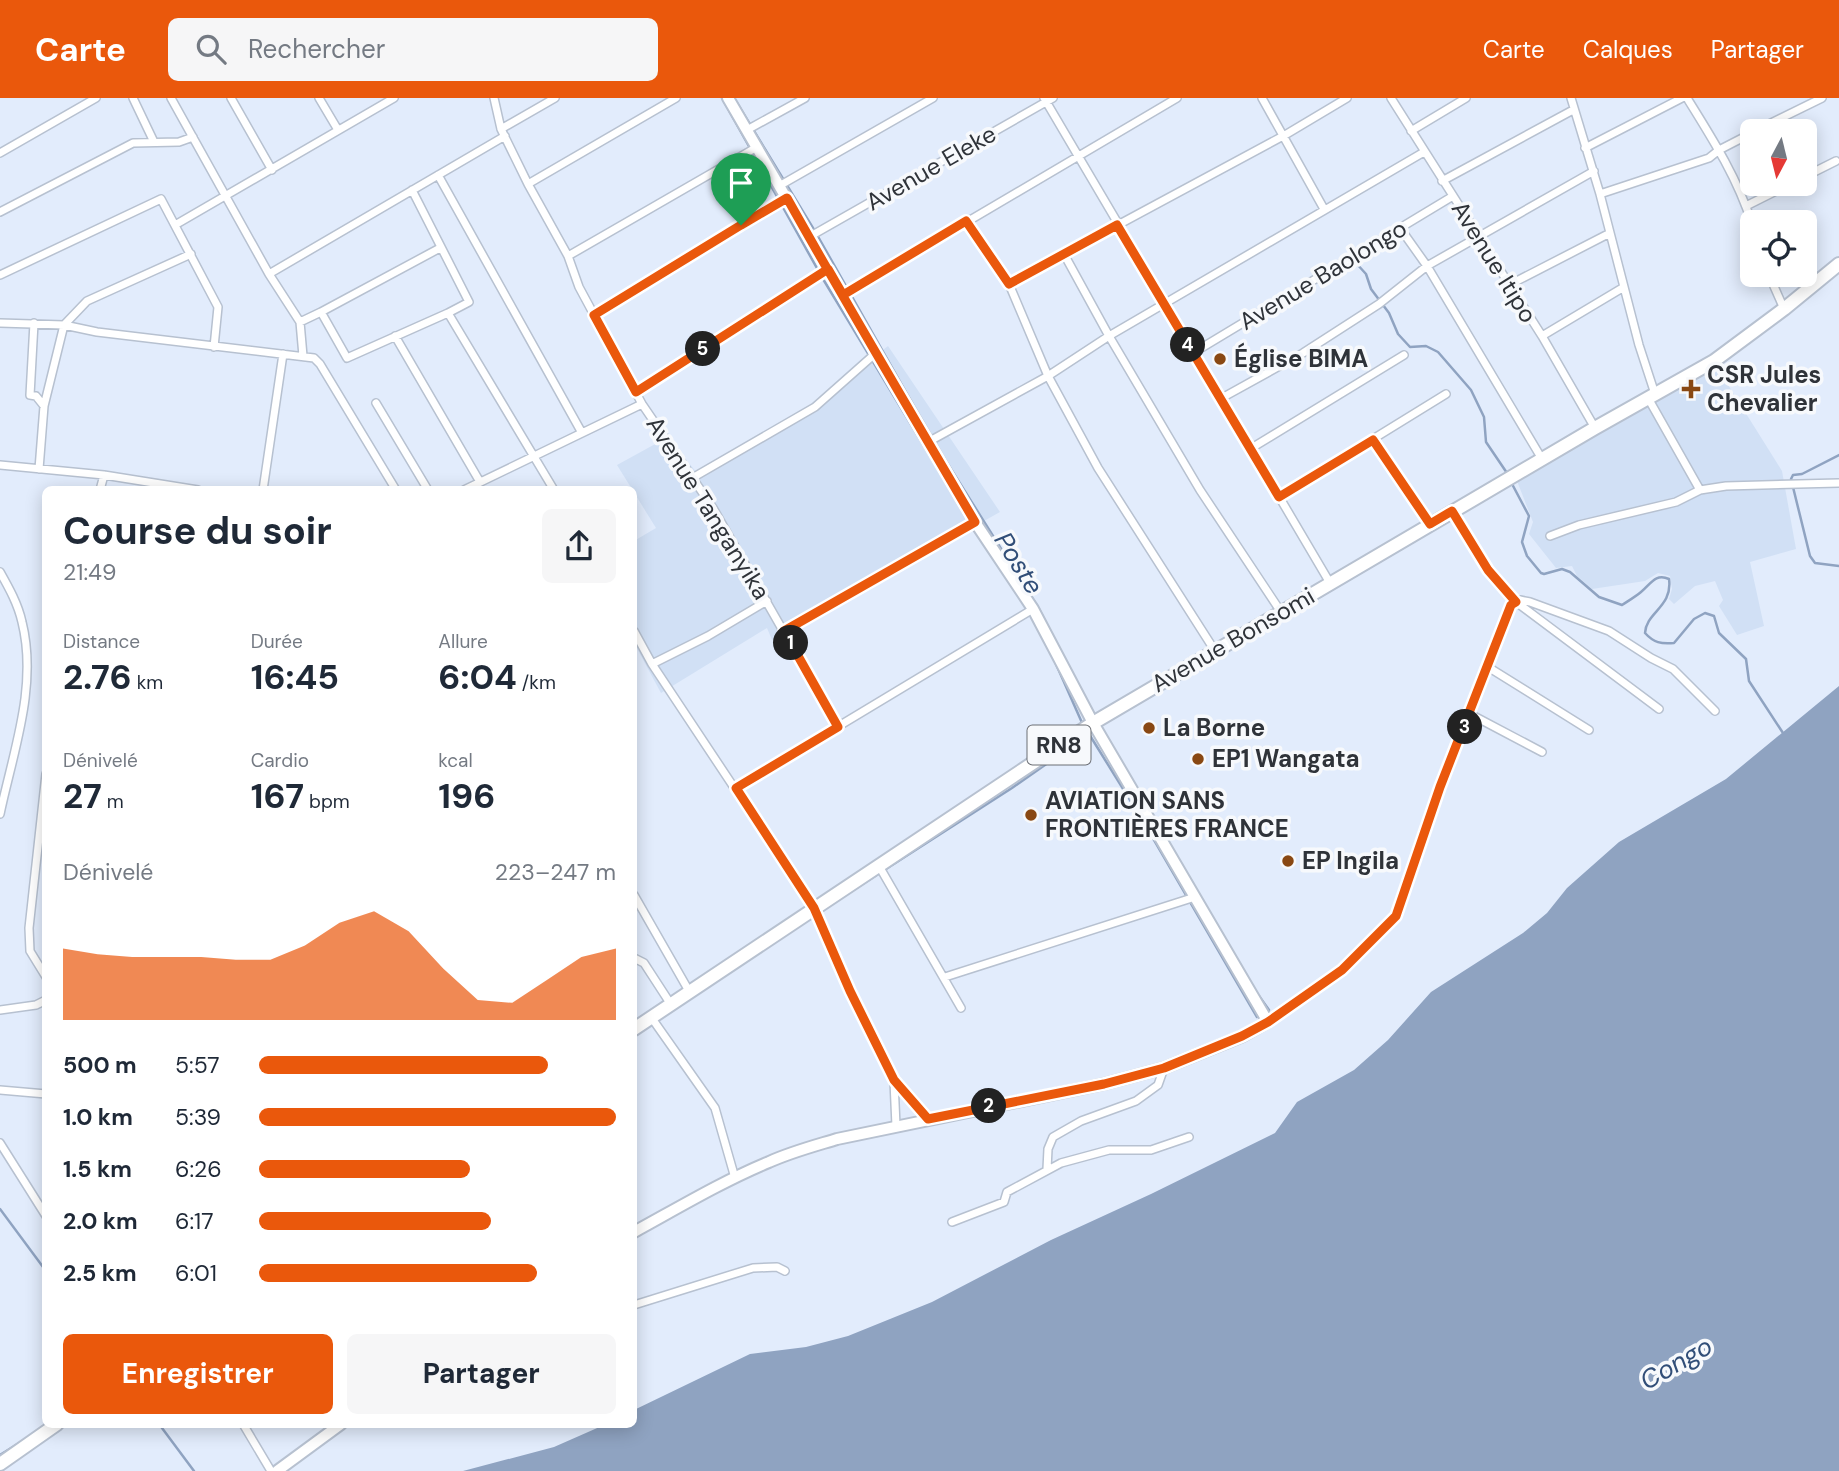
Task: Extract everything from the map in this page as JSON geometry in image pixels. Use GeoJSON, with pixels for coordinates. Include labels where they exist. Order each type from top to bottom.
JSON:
{"type":"FeatureCollection","features":[{"type":"Feature","properties":{"kind":"main road","name":"Avenue Bonsomi"},"geometry":{"type":"LineString","coordinates":[[637,1027],[1093,723],[1452,511],[1714,361],[1839,264]]}},
{"type":"Feature","properties":{"kind":"main road"},"geometry":{"type":"LineString","coordinates":[[0,1464],[51,1428]]}},
{"type":"Feature","properties":{"kind":"street"},"geometry":{"type":"LineString","coordinates":[[0,153],[96,98]]}},
{"type":"Feature","properties":{"kind":"street"},"geometry":{"type":"LineString","coordinates":[[133,98],[154,142]]}},
{"type":"Feature","properties":{"kind":"street"},"geometry":{"type":"LineString","coordinates":[[171,98],[269,274],[300,322],[303,356]]}},
{"type":"Feature","properties":{"kind":"street"},"geometry":{"type":"LineString","coordinates":[[231,98],[272,170]]}},
{"type":"Feature","properties":{"kind":"street"},"geometry":{"type":"LineString","coordinates":[[319,98],[338,130]]}},
{"type":"Feature","properties":{"kind":"street"},"geometry":{"type":"LineString","coordinates":[[175,225],[394,98]]}},
{"type":"Feature","properties":{"kind":"street","name":"Avenue Tanganyika"},"geometry":{"type":"LineString","coordinates":[[494,98],[503,132],[528,184],[568,256],[579,287],[642,404],[694,477],[838,727]]}},
{"type":"Feature","properties":{"kind":"street"},"geometry":{"type":"LineString","coordinates":[[269,274],[438,175],[555,98]]}},
{"type":"Feature","properties":{"kind":"street"},"geometry":{"type":"LineString","coordinates":[[528,184],[676,98]]}},
{"type":"Feature","properties":{"kind":"street"},"geometry":{"type":"LineString","coordinates":[[728,98],[975,522],[1033,609],[1093,723],[1268,1022]]}},
{"type":"Feature","properties":{"kind":"street"},"geometry":{"type":"LineString","coordinates":[[747,130],[805,98]]}},
{"type":"Feature","properties":{"kind":"street"},"geometry":{"type":"LineString","coordinates":[[779,186],[933,98]]}},
{"type":"Feature","properties":{"kind":"street"},"geometry":{"type":"LineString","coordinates":[[843,295],[1177,98]]}},
{"type":"Feature","properties":{"kind":"street"},"geometry":{"type":"LineString","coordinates":[[1262,98],[1324,209]]}},
{"type":"Feature","properties":{"kind":"street"},"geometry":{"type":"LineString","coordinates":[[1009,284],[1285,135],[1347,98]]}},
{"type":"Feature","properties":{"kind":"street","name":"Avenue Itipo"},"geometry":{"type":"LineString","coordinates":[[1391,98],[1542,336],[1595,428]]}},
{"type":"Feature","properties":{"kind":"street"},"geometry":{"type":"LineString","coordinates":[[1411,131],[1466,98]]}},
{"type":"Feature","properties":{"kind":"street"},"geometry":{"type":"LineString","coordinates":[[1571,98],[1594,171],[1651,396],[1700,490]]}},
{"type":"Feature","properties":{"kind":"street"},"geometry":{"type":"LineString","coordinates":[[1585,148],[1682,98]]}},
{"type":"Feature","properties":{"kind":"street"},"geometry":{"type":"LineString","coordinates":[[1688,98],[1719,150],[1747,210]]}},
{"type":"Feature","properties":{"kind":"street"},"geometry":{"type":"LineString","coordinates":[[1779,119],[1822,98]]}},
{"type":"Feature","properties":{"kind":"street"},"geometry":{"type":"LineString","coordinates":[[1048,99],[1117,225],[1330,583]]}},
{"type":"Feature","properties":{"kind":"street","name":"Avenue Eleke"},"geometry":{"type":"LineString","coordinates":[[809,237],[1048,99]]}},
{"type":"Feature","properties":{"kind":"street"},"geometry":{"type":"LineString","coordinates":[[1443,181],[1573,110]]}},
{"type":"Feature","properties":{"kind":"street"},"geometry":{"type":"LineString","coordinates":[[0,212],[133,144],[179,142],[192,137]]}},
{"type":"Feature","properties":{"kind":"street"},"geometry":{"type":"LineString","coordinates":[[1600,194],[1709,158],[1740,139]]}},
{"type":"Feature","properties":{"kind":"street"},"geometry":{"type":"LineString","coordinates":[[568,256],[757,147]]}},
{"type":"Feature","properties":{"kind":"street"},"geometry":{"type":"LineString","coordinates":[[928,442],[1048,376],[1108,336],[1424,152]]}},
{"type":"Feature","properties":{"kind":"street"},"geometry":{"type":"LineString","coordinates":[[1817,170],[1836,161]]}},
{"type":"Feature","properties":{"kind":"street"},"geometry":{"type":"LineString","coordinates":[[1220,399],[1303,353],[1379,304],[1427,266],[1594,171]]}},
{"type":"Feature","properties":{"kind":"street"},"geometry":{"type":"LineString","coordinates":[[438,175],[582,433]]}},
{"type":"Feature","properties":{"kind":"street"},"geometry":{"type":"LineString","coordinates":[[321,312],[347,358],[470,302],[412,190]]}},
{"type":"Feature","properties":{"kind":"street","name":"Avenue Baolongo"},"geometry":{"type":"LineString","coordinates":[[1193,354],[1453,196]]}},
{"type":"Feature","properties":{"kind":"street"},"geometry":{"type":"LineString","coordinates":[[1746,206],[1766,196]]}},
{"type":"Feature","properties":{"kind":"street"},"geometry":{"type":"LineString","coordinates":[[594,315],[787,198]]}},
{"type":"Feature","properties":{"kind":"street"},"geometry":{"type":"LineString","coordinates":[[0,275],[161,199],[218,307],[214,347]]}},
{"type":"Feature","properties":{"kind":"street"},"geometry":{"type":"LineString","coordinates":[[966,221],[1009,284],[1048,376],[1098,468],[1215,651]]}},
{"type":"Feature","properties":{"kind":"street"},"geometry":{"type":"LineString","coordinates":[[1400,228],[1427,266],[1542,459]]}},
{"type":"Feature","properties":{"kind":"street"},"geometry":{"type":"LineString","coordinates":[[1509,285],[1610,233]]}},
{"type":"Feature","properties":{"kind":"street"},"geometry":{"type":"LineString","coordinates":[[300,322],[440,248]]}},
{"type":"Feature","properties":{"kind":"street"},"geometry":{"type":"LineString","coordinates":[[39,469],[44,406],[64,325],[88,301],[191,254]]}},
{"type":"Feature","properties":{"kind":"street"},"geometry":{"type":"LineString","coordinates":[[1064,254],[1108,336],[1200,490],[1281,612]]}},
{"type":"Feature","properties":{"kind":"street"},"geometry":{"type":"LineString","coordinates":[[636,392],[828,269]]}},
{"type":"Feature","properties":{"kind":"street"},"geometry":{"type":"LineString","coordinates":[[1542,336],[1624,287]]}},
{"type":"Feature","properties":{"kind":"street"},"geometry":{"type":"LineString","coordinates":[[1774,287],[1784,309]]}},
{"type":"Feature","properties":{"kind":"street"},"geometry":{"type":"LineString","coordinates":[[448,313],[552,486]]}},
{"type":"Feature","properties":{"kind":"street"},"geometry":{"type":"LineString","coordinates":[[0,323],[64,325],[97,332],[314,358],[394,486]]}},
{"type":"Feature","properties":{"kind":"street"},"geometry":{"type":"LineString","coordinates":[[34,323],[30,395],[36,396],[44,406]]}},
{"type":"Feature","properties":{"kind":"street"},"geometry":{"type":"LineString","coordinates":[[395,336],[480,482]]}},
{"type":"Feature","properties":{"kind":"street"},"geometry":{"type":"LineString","coordinates":[[694,477],[815,407],[877,352]]}},
{"type":"Feature","properties":{"kind":"street"},"geometry":{"type":"LineString","coordinates":[[264,486],[284,354]]}},
{"type":"Feature","properties":{"kind":"street"},"geometry":{"type":"LineString","coordinates":[[1250,449],[1405,355]]}},
{"type":"Feature","properties":{"kind":"street"},"geometry":{"type":"LineString","coordinates":[[1279,497],[1446,394]]}},
{"type":"Feature","properties":{"kind":"street"},"geometry":{"type":"LineString","coordinates":[[376,403],[426,486]]}},
{"type":"Feature","properties":{"kind":"street"},"geometry":{"type":"LineString","coordinates":[[472,486],[642,404]]}},
{"type":"Feature","properties":{"kind":"street"},"geometry":{"type":"LineString","coordinates":[[1373,440],[1430,524]]}},
{"type":"Feature","properties":{"kind":"street"},"geometry":{"type":"LineString","coordinates":[[0,465],[104,475],[173,486]]}},
{"type":"Feature","properties":{"kind":"street"},"geometry":{"type":"LineString","coordinates":[[101,486],[104,475]]}},
{"type":"Feature","properties":{"kind":"street"},"geometry":{"type":"LineString","coordinates":[[1550,536],[1579,525],[1676,502],[1700,490],[1726,486],[1839,483]]}},
{"type":"Feature","properties":{"kind":"street"},"geometry":{"type":"LineString","coordinates":[[1452,511],[1488,570],[1516,602],[1659,709]]}},
{"type":"Feature","properties":{"kind":"street"},"geometry":{"type":"LineString","coordinates":[[784,631],[975,522]]}},
{"type":"Feature","properties":{"kind":"street"},"geometry":{"type":"LineString","coordinates":[[0,572],[22,619],[27,658],[22,727],[0,814]]}},
{"type":"Feature","properties":{"kind":"street"},"geometry":{"type":"LineString","coordinates":[[637,1230],[769,1162],[837,1139],[1104,1084],[1164,1068],[1242,1036],[1268,1022],[1342,970],[1396,916],[1440,787],[1511,605],[1520,600],[1609,631],[1672,669],[1716,711]]}},
{"type":"Feature","properties":{"kind":"street"},"geometry":{"type":"LineString","coordinates":[[652,664],[708,636],[767,601]]}},
{"type":"Feature","properties":{"kind":"street"},"geometry":{"type":"LineString","coordinates":[[736,788],[1033,609]]}},
{"type":"Feature","properties":{"kind":"street"},"geometry":{"type":"LineString","coordinates":[[637,636],[652,664],[814,908],[850,991],[894,1080],[928,1119]]}},
{"type":"Feature","properties":{"kind":"street"},"geometry":{"type":"LineString","coordinates":[[1488,667],[1589,730]]}},
{"type":"Feature","properties":{"kind":"street"},"geometry":{"type":"LineString","coordinates":[[1470,714],[1542,752]]}},
{"type":"Feature","properties":{"kind":"street"},"geometry":{"type":"LineString","coordinates":[[42,810],[29,928],[30,951],[42,970]]}},
{"type":"Feature","properties":{"kind":"street"},"geometry":{"type":"LineString","coordinates":[[879,866],[961,1008]]}},
{"type":"Feature","properties":{"kind":"street"},"geometry":{"type":"LineString","coordinates":[[945,977],[1195,897]]}},
{"type":"Feature","properties":{"kind":"street"},"geometry":{"type":"LineString","coordinates":[[637,900],[689,991]]}},
{"type":"Feature","properties":{"kind":"street"},"geometry":{"type":"LineString","coordinates":[[637,960],[643,963],[670,1003]]}},
{"type":"Feature","properties":{"kind":"street"},"geometry":{"type":"LineString","coordinates":[[0,1010],[42,1002]]}},
{"type":"Feature","properties":{"kind":"street"},"geometry":{"type":"LineString","coordinates":[[651,1017],[715,1108],[735,1178]]}},
{"type":"Feature","properties":{"kind":"street"},"geometry":{"type":"LineString","coordinates":[[1047,1170],[1048,1149],[1053,1137],[1081,1121],[1136,1101],[1158,1085],[1164,1068]]}},
{"type":"Feature","properties":{"kind":"street"},"geometry":{"type":"LineString","coordinates":[[894,1080],[896,1126]]}},
{"type":"Feature","properties":{"kind":"street"},"geometry":{"type":"LineString","coordinates":[[0,1090],[42,1094]]}},
{"type":"Feature","properties":{"kind":"street"},"geometry":{"type":"LineString","coordinates":[[952,1222],[1004,1202],[1007,1192],[1061,1163],[1109,1150],[1151,1150],[1189,1137]]}},
{"type":"Feature","properties":{"kind":"street"},"geometry":{"type":"LineString","coordinates":[[0,1143],[42,1210]]}},
{"type":"Feature","properties":{"kind":"street"},"geometry":{"type":"LineString","coordinates":[[637,1304],[753,1268],[777,1267],[785,1271]]}},
{"type":"Feature","properties":{"kind":"street"},"geometry":{"type":"LineString","coordinates":[[245,1428],[271,1471]]}},
{"type":"Feature","properties":{"kind":"street"},"geometry":{"type":"LineString","coordinates":[[277,1471],[336,1428]]}},
{"type":"Feature","properties":{"kind":"shaded area"},"geometry":{"type":"Polygon","coordinates":[[[888,346],[1000,512],[772,640],[767,628],[661,693],[637,649],[637,539],[656,528],[637,497],[637,486],[630,486],[617,465],[668,437],[697,473],[814,405],[888,346]]]}},
{"type":"Feature","properties":{"kind":"shaded area"},"geometry":{"type":"Polygon","coordinates":[[[1715,364],[1782,471],[1796,549],[1750,562],[1764,626],[1737,635],[1719,606],[1723,600],[1715,581],[1695,586],[1674,604],[1669,599],[1672,589],[1670,576],[1658,573],[1645,581],[1592,589],[1577,576],[1572,566],[1556,568],[1529,534],[1533,522],[1517,481],[1715,364]]]}},
{"type":"Feature","properties":{"kind":"water","name":"Congo"},"geometry":{"type":"Polygon","coordinates":[[[1839,686],[1839,1471],[463,1471],[554,1447],[597,1428],[637,1428],[637,1409],[750,1354],[806,1347],[848,1336],[932,1302],[1051,1240],[1275,1133],[1297,1102],[1354,1070],[1388,1040],[1431,992],[1523,933],[1547,913],[1567,888],[1619,842],[1726,779],[1839,686]]]}},
{"type":"Feature","properties":{"kind":"waterway","name":"Poste"},"geometry":{"type":"LineString","coordinates":[[722,98],[823,279],[935,464]]}},
{"type":"Feature","properties":{"kind":"waterway"},"geometry":{"type":"LineString","coordinates":[[734,98],[816,233],[916,410]]}},
{"type":"Feature","properties":{"kind":"waterway"},"geometry":{"type":"LineString","coordinates":[[1356,263],[1366,274],[1371,289],[1389,313],[1398,334],[1410,347],[1426,346],[1438,352],[1471,390],[1484,417],[1486,442],[1509,476]]}},
{"type":"Feature","properties":{"kind":"waterway"},"geometry":{"type":"LineString","coordinates":[[1839,455],[1802,474],[1793,475],[1791,479],[1810,556],[1815,563],[1839,566]]}},
{"type":"Feature","properties":{"kind":"waterway"},"geometry":{"type":"LineString","coordinates":[[944,458],[1039,609],[1050,631]]}},
{"type":"Feature","properties":{"kind":"waterway"},"geometry":{"type":"LineString","coordinates":[[1511,482],[1529,516],[1522,542],[1527,556],[1541,573],[1562,569],[1570,572],[1599,597],[1622,605],[1639,594],[1653,580],[1660,577],[1669,579],[1667,596],[1646,626],[1645,633],[1658,642],[1674,643],[1694,619],[1705,613],[1714,616],[1719,633],[1746,659],[1749,681],[1783,733]]}},
{"type":"Feature","properties":{"kind":"waterway"},"geometry":{"type":"LineString","coordinates":[[1100,726],[1420,538]]}},
{"type":"Feature","properties":{"kind":"waterway","name":"Poste"},"geometry":{"type":"LineString","coordinates":[[1056,664],[1083,725]]}},
{"type":"Feature","properties":{"kind":"waterway"},"geometry":{"type":"LineString","coordinates":[[844,896],[1012,788],[1095,730]]}},
{"type":"Feature","properties":{"kind":"waterway","name":"Poste"},"geometry":{"type":"LineString","coordinates":[[1089,734],[1257,1017]]}},
{"type":"Feature","properties":{"kind":"waterway"},"geometry":{"type":"LineString","coordinates":[[1259,996],[1269,1010]]}},
{"type":"Feature","properties":{"kind":"waterway"},"geometry":{"type":"LineString","coordinates":[[0,1209],[42,1266]]}},
{"type":"Feature","properties":{"kind":"waterway"},"geometry":{"type":"LineString","coordinates":[[162,1428],[194,1471]]}},
{"type":"Feature","properties":{"kind":"waterway"},"geometry":{"type":"LineString","coordinates":[[0,1455],[24,1440]]}},
{"type":"Feature","properties":{"kind":"place","name":"Église BIMA"},"geometry":{"type":"Point","coordinates":[1220,359]}},
{"type":"Feature","properties":{"kind":"place","name":"CSR Jules Chevalier"},"geometry":{"type":"Point","coordinates":[1691,389]}},
{"type":"Feature","properties":{"kind":"place","name":"La Borne"},"geometry":{"type":"Point","coordinates":[1149,728]}},
{"type":"Feature","properties":{"kind":"place","name":"EP1 Wangata"},"geometry":{"type":"Point","coordinates":[1198,759]}},
{"type":"Feature","properties":{"kind":"place","name":"AVIATION SANS FRONTIÈRES FRANCE"},"geometry":{"type":"Point","coordinates":[1031,815]}},
{"type":"Feature","properties":{"kind":"place","name":"EP Ingila"},"geometry":{"type":"Point","coordinates":[1288,861]}},
{"type":"Feature","properties":{"kind":"route"},"geometry":{"type":"LineString","coordinates":[[741,225],[594,315],[636,392],[828,269],[843,295],[910,255],[966,221],[1009,284],[1117,225],[1279,497],[1373,440],[1430,524],[1452,511],[1477,555],[1516,602],[1511,605],[1440,787],[1396,916],[1342,970],[1268,1022],[1242,1036],[1164,1068],[1104,1084],[928,1119],[894,1080],[850,991],[814,908],[736,788],[838,727],[784,631],[975,522],[877,352],[839,288],[828,269],[809,237],[787,198],[741,225]]}}]}
